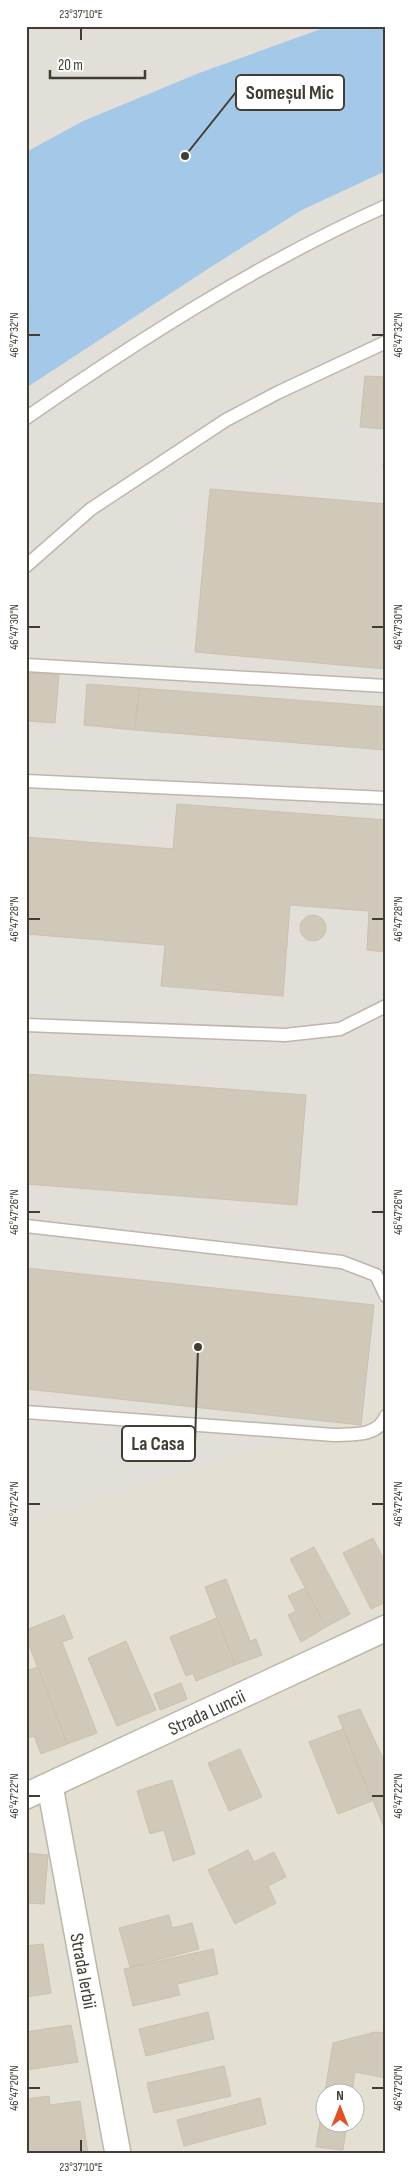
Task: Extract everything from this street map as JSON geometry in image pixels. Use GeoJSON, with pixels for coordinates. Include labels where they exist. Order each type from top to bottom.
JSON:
{"type":"FeatureCollection","features":[{"type":"Feature","properties":{"kind":"street","name":"Strada Luncii"},"geometry":{"type":"LineString","coordinates":[[26,1796],[386,1628]]}},
{"type":"Feature","properties":{"kind":"street","name":"Strada Ierbii"},"geometry":{"type":"LineString","coordinates":[[50,1786],[118,2154]]}},
{"type":"Feature","properties":{"kind":"lane"},"geometry":{"type":"LineString","coordinates":[[26,418],[101,367],[261,269],[386,206]]}},
{"type":"Feature","properties":{"kind":"lane"},"geometry":{"type":"LineString","coordinates":[[26,566],[91,509],[226,420],[277,393],[386,342]]}},
{"type":"Feature","properties":{"kind":"lane"},"geometry":{"type":"LineString","coordinates":[[26,665],[386,686]]}},
{"type":"Feature","properties":{"kind":"lane"},"geometry":{"type":"LineString","coordinates":[[26,781],[386,798]]}},
{"type":"Feature","properties":{"kind":"lane"},"geometry":{"type":"LineString","coordinates":[[26,1025],[285,1035],[340,1030],[386,1006]]}},
{"type":"Feature","properties":{"kind":"lane"},"geometry":{"type":"LineString","coordinates":[[26,1226],[342,1262],[376,1275],[386,1296]]}},
{"type":"Feature","properties":{"kind":"lane"},"geometry":{"type":"LineString","coordinates":[[26,1412],[334,1435],[367,1434],[384,1421],[386,1416]]}},
{"type":"Feature","properties":{"kind":"shaded area"},"geometry":{"type":"Polygon","coordinates":[[[26,26],[329,26],[199,73],[83,121],[26,152],[26,26]]]}},
{"type":"Feature","properties":{"kind":"shaded area"},"geometry":{"type":"Polygon","coordinates":[[[386,171],[386,2154],[26,2154],[26,388],[386,171]]]}},
{"type":"Feature","properties":{"kind":"shaded area"},"geometry":{"type":"Polygon","coordinates":[[[386,171],[386,1272],[369,1414],[26,1525],[26,388],[302,210],[386,171]]]}},
{"type":"Feature","properties":{"kind":"water"},"geometry":{"type":"Polygon","coordinates":[[[329,26],[386,26],[386,171],[302,210],[26,388],[26,152],[83,121],[199,73],[329,26]]]}},
{"type":"Feature","properties":{"kind":"building"},"geometry":{"type":"Polygon","coordinates":[[[365,376],[386,377],[386,429],[360,427],[365,376]]]}},
{"type":"Feature","properties":{"kind":"building"},"geometry":{"type":"Polygon","coordinates":[[[386,433],[386,467],[383,467],[386,433]]]}},
{"type":"Feature","properties":{"kind":"building"},"geometry":{"type":"Polygon","coordinates":[[[210,489],[386,504],[386,669],[195,652],[210,489]]]}},
{"type":"Feature","properties":{"kind":"building"},"geometry":{"type":"Polygon","coordinates":[[[26,673],[59,675],[55,723],[26,721],[26,673]]]}},
{"type":"Feature","properties":{"kind":"building"},"geometry":{"type":"Polygon","coordinates":[[[87,684],[139,688],[135,730],[84,725],[87,684]]]}},
{"type":"Feature","properties":{"kind":"building"},"geometry":{"type":"Polygon","coordinates":[[[139,688],[386,707],[386,750],[135,730],[139,688]]]}},
{"type":"Feature","properties":{"kind":"building"},"geometry":{"type":"Polygon","coordinates":[[[177,804],[386,820],[386,952],[367,950],[369,911],[290,905],[283,996],[161,986],[165,945],[26,934],[26,837],[173,849],[177,804]]]}},
{"type":"Feature","properties":{"kind":"building"},"geometry":{"type":"Polygon","coordinates":[[[313,915],[322,919],[326,928],[322,937],[313,941],[304,937],[300,928],[304,919],[313,915]]]}},
{"type":"Feature","properties":{"kind":"building"},"geometry":{"type":"Polygon","coordinates":[[[26,1074],[306,1095],[297,1205],[26,1184],[26,1074]]]}},
{"type":"Feature","properties":{"kind":"building"},"geometry":{"type":"Polygon","coordinates":[[[26,1268],[374,1305],[361,1425],[26,1389],[26,1268]]]}},
{"type":"Feature","properties":{"kind":"building"},"geometry":{"type":"Polygon","coordinates":[[[373,1538],[386,1564],[386,1602],[371,1609],[343,1553],[373,1538]]]}},
{"type":"Feature","properties":{"kind":"building"},"geometry":{"type":"Polygon","coordinates":[[[314,1547],[350,1614],[326,1627],[290,1559],[314,1547]]]}},
{"type":"Feature","properties":{"kind":"building"},"geometry":{"type":"Polygon","coordinates":[[[226,1579],[250,1641],[256,1639],[262,1655],[235,1665],[205,1587],[226,1579]]]}},
{"type":"Feature","properties":{"kind":"building"},"geometry":{"type":"Polygon","coordinates":[[[305,1588],[326,1627],[301,1642],[288,1615],[296,1611],[288,1596],[305,1588]]]}},
{"type":"Feature","properties":{"kind":"building"},"geometry":{"type":"Polygon","coordinates":[[[64,1615],[73,1638],[62,1642],[97,1733],[67,1744],[26,1637],[26,1630],[64,1615]]]}},
{"type":"Feature","properties":{"kind":"building"},"geometry":{"type":"Polygon","coordinates":[[[217,1618],[235,1665],[196,1681],[193,1673],[186,1676],[170,1637],[217,1618]]]}},
{"type":"Feature","properties":{"kind":"building"},"geometry":{"type":"Polygon","coordinates":[[[126,1641],[156,1710],[117,1726],[88,1658],[126,1641]]]}},
{"type":"Feature","properties":{"kind":"building"},"geometry":{"type":"Polygon","coordinates":[[[38,1667],[67,1744],[41,1754],[34,1736],[26,1738],[26,1671],[38,1667]]]}},
{"type":"Feature","properties":{"kind":"building"},"geometry":{"type":"Polygon","coordinates":[[[181,1683],[187,1699],[160,1710],[154,1694],[181,1683]]]}},
{"type":"Feature","properties":{"kind":"building"},"geometry":{"type":"Polygon","coordinates":[[[360,1709],[386,1765],[386,1832],[338,1716],[360,1709]]]}},
{"type":"Feature","properties":{"kind":"building"},"geometry":{"type":"Polygon","coordinates":[[[343,1729],[372,1801],[338,1814],[309,1742],[343,1729]]]}},
{"type":"Feature","properties":{"kind":"building"},"geometry":{"type":"Polygon","coordinates":[[[240,1749],[262,1797],[229,1811],[208,1763],[240,1749]]]}},
{"type":"Feature","properties":{"kind":"building"},"geometry":{"type":"Polygon","coordinates":[[[172,1780],[195,1854],[173,1861],[164,1830],[150,1834],[137,1791],[172,1780]]]}},
{"type":"Feature","properties":{"kind":"building"},"geometry":{"type":"Polygon","coordinates":[[[248,1850],[254,1862],[274,1852],[286,1877],[268,1886],[276,1903],[235,1924],[208,1870],[248,1850]]]}},
{"type":"Feature","properties":{"kind":"building"},"geometry":{"type":"Polygon","coordinates":[[[26,1853],[48,1855],[44,1904],[26,1903],[26,1853]]]}},
{"type":"Feature","properties":{"kind":"building"},"geometry":{"type":"Polygon","coordinates":[[[169,1915],[172,1928],[192,1923],[199,1949],[130,1967],[119,1928],[169,1915]]]}},
{"type":"Feature","properties":{"kind":"building"},"geometry":{"type":"Polygon","coordinates":[[[43,1944],[51,1993],[26,1997],[26,1946],[43,1944]]]}},
{"type":"Feature","properties":{"kind":"building"},"geometry":{"type":"Polygon","coordinates":[[[213,1949],[218,1974],[177,1984],[180,1995],[133,2006],[124,1969],[213,1949]]]}},
{"type":"Feature","properties":{"kind":"building"},"geometry":{"type":"Polygon","coordinates":[[[208,2012],[214,2039],[146,2056],[139,2029],[208,2012]]]}},
{"type":"Feature","properties":{"kind":"building"},"geometry":{"type":"Polygon","coordinates":[[[71,2025],[78,2062],[26,2070],[26,2032],[71,2025]]]}},
{"type":"Feature","properties":{"kind":"building"},"geometry":{"type":"Polygon","coordinates":[[[375,2032],[386,2033],[386,2078],[355,2072],[354,2082],[327,2082],[333,2043],[375,2032]]]}},
{"type":"Feature","properties":{"kind":"building"},"geometry":{"type":"Polygon","coordinates":[[[224,2066],[231,2096],[154,2113],[147,2083],[224,2066]]]}},
{"type":"Feature","properties":{"kind":"building"},"geometry":{"type":"Polygon","coordinates":[[[49,2096],[50,2105],[80,2101],[88,2154],[26,2154],[26,2099],[49,2096]]]}},
{"type":"Feature","properties":{"kind":"building"},"geometry":{"type":"Polygon","coordinates":[[[260,2098],[266,2124],[184,2146],[177,2120],[260,2098]]]}},
{"type":"Feature","properties":{"kind":"building"},"geometry":{"type":"Polygon","coordinates":[[[318,2132],[346,2132],[343,2150],[316,2147],[318,2132]]]}},
{"type":"Feature","properties":{"kind":"place","name":"Someșul Mic"},"geometry":{"type":"Point","coordinates":[185,156]}},
{"type":"Feature","properties":{"kind":"place","name":"La Casa"},"geometry":{"type":"Point","coordinates":[198,1347]}}]}
